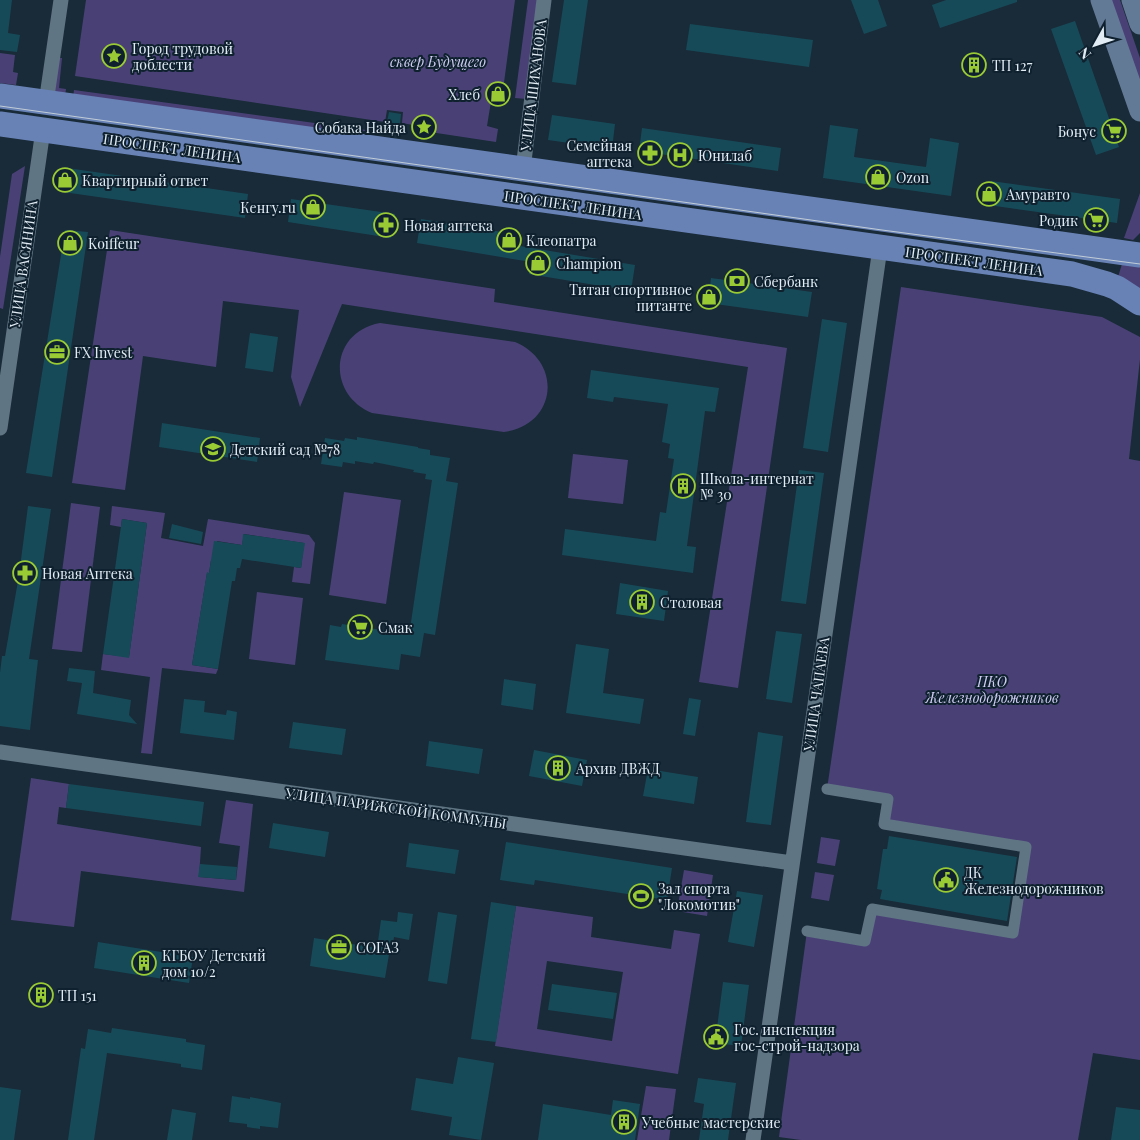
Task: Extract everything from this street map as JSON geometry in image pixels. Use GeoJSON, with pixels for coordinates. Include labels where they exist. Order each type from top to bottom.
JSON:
{"type":"FeatureCollection","features":[{"type":"Feature","properties":{"kind":"highway","name":"ПРОСПЕКТ ЛЕНИНА"},"geometry":{"type":"LineString","coordinates":[[0,96],[1129,254]]}},
{"type":"Feature","properties":{"kind":"highway"},"geometry":{"type":"LineString","coordinates":[[43,130],[46,103]]}},
{"type":"Feature","properties":{"kind":"highway","name":"ПРОСПЕКТ ЛЕНИНА"},"geometry":{"type":"LineString","coordinates":[[0,124],[1072,274],[1112,286],[1140,303]]}},
{"type":"Feature","properties":{"kind":"highway"},"geometry":{"type":"LineString","coordinates":[[280,163],[284,136]]}},
{"type":"Feature","properties":{"kind":"highway"},"geometry":{"type":"LineString","coordinates":[[880,248],[884,220]]}},
{"type":"Feature","properties":{"kind":"main road"},"geometry":{"type":"LineString","coordinates":[[1101,0],[1140,111]]}},
{"type":"Feature","properties":{"kind":"main road"},"geometry":{"type":"LineString","coordinates":[[1132,0],[1140,24]]}},
{"type":"Feature","properties":{"kind":"main road"},"geometry":{"type":"LineString","coordinates":[[1129,254],[1130,247],[1140,239]]}},
{"type":"Feature","properties":{"kind":"street"},"geometry":{"type":"LineString","coordinates":[[46,103],[61,0]]}},
{"type":"Feature","properties":{"kind":"street","name":"УЛИЦА ШИХАНОВА"},"geometry":{"type":"LineString","coordinates":[[523,169],[544,0]]}},
{"type":"Feature","properties":{"kind":"street","name":"УЛИЦА ВАСЯНИНА"},"geometry":{"type":"LineString","coordinates":[[0,428],[43,130]]}},
{"type":"Feature","properties":{"kind":"street","name":"УЛИЦА ЧАПАЕВА"},"geometry":{"type":"LineString","coordinates":[[753,1140],[880,248]]}},
{"type":"Feature","properties":{"kind":"street","name":"УЛИЦА ПАРИЖСКОЙ КОММУНЫ"},"geometry":{"type":"LineString","coordinates":[[0,752],[792,863]]}},
{"type":"Feature","properties":{"kind":"street"},"geometry":{"type":"LineString","coordinates":[[806,931],[865,941],[872,909],[1013,933],[1026,847],[884,824],[888,799],[827,789]]}},
{"type":"Feature","properties":{"kind":"green space","name":"сквер Будущего"},"geometry":{"type":"Polygon","coordinates":[[[86,0],[515,0],[503,90],[493,89],[487,126],[498,129],[496,142],[430,132],[402,123],[403,112],[387,110],[385,122],[75,76],[86,0]]]}},
{"type":"Feature","properties":{"kind":"green space"},"geometry":{"type":"Polygon","coordinates":[[[528,0],[539,0],[527,99],[515,98],[528,0]]]}},
{"type":"Feature","properties":{"kind":"green space"},"geometry":{"type":"Polygon","coordinates":[[[1107,0],[1120,0],[1140,58],[1140,91],[1107,0]]]}},
{"type":"Feature","properties":{"kind":"green space"},"geometry":{"type":"Polygon","coordinates":[[[0,53],[15,55],[13,72],[18,73],[16,85],[0,83],[0,53]]]}},
{"type":"Feature","properties":{"kind":"green space"},"geometry":{"type":"Polygon","coordinates":[[[57,58],[62,58],[59,88],[66,89],[65,96],[58,95],[53,89],[57,58]]]}},
{"type":"Feature","properties":{"kind":"green space"},"geometry":{"type":"Polygon","coordinates":[[[74,90],[366,130],[356,136],[73,98],[74,90]]]}},
{"type":"Feature","properties":{"kind":"green space"},"geometry":{"type":"Polygon","coordinates":[[[25,166],[3,309],[0,308],[0,257],[12,174],[25,166]]]}},
{"type":"Feature","properties":{"kind":"green space"},"geometry":{"type":"Polygon","coordinates":[[[1140,193],[1140,233],[1133,240],[1124,238],[1140,193]]]}},
{"type":"Feature","properties":{"kind":"green space"},"geometry":{"type":"Polygon","coordinates":[[[110,230],[495,289],[494,302],[787,348],[738,688],[699,682],[748,367],[342,304],[300,407],[291,377],[299,310],[223,301],[216,367],[143,356],[125,490],[72,483],[110,230]]]}},
{"type":"Feature","properties":{"kind":"green space"},"geometry":{"type":"Polygon","coordinates":[[[1122,264],[1140,266],[1140,292],[1118,277],[1122,264]]]}},
{"type":"Feature","properties":{"kind":"green space","name":"ПКО Железнодорожников"},"geometry":{"type":"Polygon","coordinates":[[[901,287],[1102,317],[1140,337],[1140,359],[1129,459],[1140,461],[1140,1060],[1093,1053],[1078,1140],[801,1140],[779,1137],[807,931],[865,941],[872,909],[1013,933],[1026,847],[884,824],[888,799],[827,789],[901,287]]]}},
{"type":"Feature","properties":{"kind":"green space"},"geometry":{"type":"Polygon","coordinates":[[[380,323],[515,342],[530,351],[541,364],[547,377],[547,392],[543,406],[535,418],[522,427],[504,432],[372,413],[357,404],[347,392],[341,379],[340,364],[343,350],[351,338],[363,329],[380,323]]]}},
{"type":"Feature","properties":{"kind":"green space"},"geometry":{"type":"Polygon","coordinates":[[[573,454],[628,460],[623,504],[568,498],[573,454]]]}},
{"type":"Feature","properties":{"kind":"green space"},"geometry":{"type":"Polygon","coordinates":[[[344,492],[401,500],[386,604],[329,595],[344,492]]]}},
{"type":"Feature","properties":{"kind":"green space"},"geometry":{"type":"Polygon","coordinates":[[[71,503],[100,507],[82,652],[52,649],[71,503]]]}},
{"type":"Feature","properties":{"kind":"green space"},"geometry":{"type":"Polygon","coordinates":[[[112,506],[165,513],[161,538],[203,546],[208,519],[309,535],[315,543],[310,584],[292,582],[294,567],[301,568],[304,543],[244,534],[242,545],[217,541],[214,560],[211,560],[209,573],[207,573],[192,665],[218,669],[216,674],[162,668],[152,754],[141,753],[150,677],[101,670],[103,654],[129,657],[147,523],[122,519],[121,527],[110,525],[112,506]]]}},
{"type":"Feature","properties":{"kind":"green space"},"geometry":{"type":"Polygon","coordinates":[[[257,592],[303,598],[295,665],[249,659],[257,592]]]}},
{"type":"Feature","properties":{"kind":"green space"},"geometry":{"type":"Polygon","coordinates":[[[31,778],[69,784],[66,808],[59,807],[57,824],[201,847],[199,877],[236,880],[240,846],[219,843],[226,800],[253,804],[244,892],[81,871],[74,927],[11,920],[31,778]]]}},
{"type":"Feature","properties":{"kind":"green space"},"geometry":{"type":"Polygon","coordinates":[[[821,837],[840,840],[835,866],[817,863],[821,837]]]}},
{"type":"Feature","properties":{"kind":"green space"},"geometry":{"type":"Polygon","coordinates":[[[684,870],[713,875],[707,916],[677,911],[684,870]]]}},
{"type":"Feature","properties":{"kind":"green space"},"geometry":{"type":"Polygon","coordinates":[[[815,872],[834,875],[829,901],[811,898],[815,872]]]}},
{"type":"Feature","properties":{"kind":"green space"},"geometry":{"type":"Polygon","coordinates":[[[516,906],[593,917],[591,937],[671,949],[674,930],[700,934],[678,1074],[495,1046],[516,906]],[[547,961],[537,1029],[612,1041],[623,972],[547,961]]]}},
{"type":"Feature","properties":{"kind":"green space"},"geometry":{"type":"Polygon","coordinates":[[[646,1086],[676,1089],[669,1140],[637,1140],[646,1086]]]}},
{"type":"Feature","properties":{"kind":"building"},"geometry":{"type":"Polygon","coordinates":[[[0,0],[12,0],[8,33],[20,35],[17,52],[0,50],[0,0]]]}},
{"type":"Feature","properties":{"kind":"building"},"geometry":{"type":"Polygon","coordinates":[[[564,0],[588,0],[576,85],[552,82],[564,0]]]}},
{"type":"Feature","properties":{"kind":"building"},"geometry":{"type":"Polygon","coordinates":[[[851,0],[878,0],[887,26],[864,34],[851,0]]]}},
{"type":"Feature","properties":{"kind":"building"},"geometry":{"type":"Polygon","coordinates":[[[946,0],[1017,0],[1017,2],[940,28],[932,5],[946,0]]]}},
{"type":"Feature","properties":{"kind":"building"},"geometry":{"type":"Polygon","coordinates":[[[1075,21],[1119,147],[1096,155],[1051,29],[1075,21]]]}},
{"type":"Feature","properties":{"kind":"building"},"geometry":{"type":"Polygon","coordinates":[[[690,24],[813,40],[809,67],[686,50],[690,24]]]}},
{"type":"Feature","properties":{"kind":"building","name":"ТП 127"},"geometry":{"type":"Polygon","coordinates":[[[968,59],[981,61],[979,72],[966,70],[968,59]]]}},
{"type":"Feature","properties":{"kind":"building"},"geometry":{"type":"Polygon","coordinates":[[[389,112],[401,114],[400,124],[387,122],[389,112]]]}},
{"type":"Feature","properties":{"kind":"building"},"geometry":{"type":"Polygon","coordinates":[[[552,115],[615,124],[612,149],[548,140],[552,115]]]}},
{"type":"Feature","properties":{"kind":"building"},"geometry":{"type":"Polygon","coordinates":[[[830,125],[858,129],[854,157],[926,167],[930,138],[959,143],[951,196],[823,178],[830,125]]]}},
{"type":"Feature","properties":{"kind":"building"},"geometry":{"type":"Polygon","coordinates":[[[642,128],[781,148],[778,171],[639,151],[642,128]]]}},
{"type":"Feature","properties":{"kind":"building"},"geometry":{"type":"Polygon","coordinates":[[[67,168],[248,194],[245,218],[63,192],[67,168]]]}},
{"type":"Feature","properties":{"kind":"building"},"geometry":{"type":"Polygon","coordinates":[[[991,181],[1120,199],[1117,223],[988,205],[991,181]]]}},
{"type":"Feature","properties":{"kind":"building"},"geometry":{"type":"Polygon","coordinates":[[[291,199],[395,214],[391,238],[288,222],[291,199]]]}},
{"type":"Feature","properties":{"kind":"building"},"geometry":{"type":"Polygon","coordinates":[[[421,219],[521,235],[520,246],[635,265],[631,291],[529,274],[531,262],[417,243],[421,219]]]}},
{"type":"Feature","properties":{"kind":"building"},"geometry":{"type":"Polygon","coordinates":[[[65,230],[88,232],[52,477],[26,473],[65,230]]]}},
{"type":"Feature","properties":{"kind":"building"},"geometry":{"type":"Polygon","coordinates":[[[711,278],[812,292],[808,317],[708,303],[711,278]]]}},
{"type":"Feature","properties":{"kind":"building"},"geometry":{"type":"Polygon","coordinates":[[[822,319],[847,323],[828,452],[803,448],[822,319]]]}},
{"type":"Feature","properties":{"kind":"building"},"geometry":{"type":"Polygon","coordinates":[[[250,333],[278,337],[273,372],[245,368],[250,333]]]}},
{"type":"Feature","properties":{"kind":"building","name":"Школа-интернат № 30"},"geometry":{"type":"Polygon","coordinates":[[[591,370],[719,388],[715,412],[705,411],[687,546],[696,547],[693,573],[562,555],[565,529],[656,541],[660,512],[666,513],[674,459],[668,458],[670,444],[662,442],[668,404],[614,397],[613,402],[587,398],[591,370]]]}},
{"type":"Feature","properties":{"kind":"building"},"geometry":{"type":"Polygon","coordinates":[[[162,423],[260,438],[257,462],[159,447],[162,423]]]}},
{"type":"Feature","properties":{"kind":"building"},"geometry":{"type":"Polygon","coordinates":[[[357,437],[418,447],[430,450],[430,455],[450,458],[446,481],[458,483],[435,635],[424,633],[420,657],[401,654],[399,670],[325,660],[330,625],[341,627],[342,624],[402,633],[402,628],[410,629],[432,480],[425,479],[426,474],[413,472],[414,470],[374,462],[373,464],[355,461],[355,464],[343,462],[342,467],[321,464],[325,438],[344,441],[345,438],[357,440],[357,437]]]}},
{"type":"Feature","properties":{"kind":"building"},"geometry":{"type":"Polygon","coordinates":[[[799,470],[824,473],[806,604],[781,601],[799,470]]]}},
{"type":"Feature","properties":{"kind":"building"},"geometry":{"type":"Polygon","coordinates":[[[28,506],[51,509],[29,659],[38,660],[30,730],[0,726],[0,673],[2,656],[5,656],[19,575],[28,506]]]}},
{"type":"Feature","properties":{"kind":"building"},"geometry":{"type":"Polygon","coordinates":[[[122,519],[147,523],[129,658],[103,654],[122,519]]]}},
{"type":"Feature","properties":{"kind":"building"},"geometry":{"type":"Polygon","coordinates":[[[172,524],[203,532],[201,544],[169,538],[172,524]]]}},
{"type":"Feature","properties":{"kind":"building"},"geometry":{"type":"Polygon","coordinates":[[[243,534],[305,543],[301,568],[242,559],[240,568],[237,568],[235,581],[232,581],[218,669],[192,665],[214,541],[242,545],[243,534]]]}},
{"type":"Feature","properties":{"kind":"building","name":"Столовая"},"geometry":{"type":"Polygon","coordinates":[[[620,583],[668,591],[664,621],[616,614],[620,583]]]}},
{"type":"Feature","properties":{"kind":"building"},"geometry":{"type":"Polygon","coordinates":[[[776,631],[802,634],[792,703],[766,699],[776,631]]]}},
{"type":"Feature","properties":{"kind":"building"},"geometry":{"type":"Polygon","coordinates":[[[576,644],[609,649],[603,693],[644,699],[640,724],[566,713],[576,644]]]}},
{"type":"Feature","properties":{"kind":"building"},"geometry":{"type":"Polygon","coordinates":[[[69,668],[95,671],[93,693],[131,700],[129,715],[137,724],[77,714],[82,683],[67,681],[69,668]]]}},
{"type":"Feature","properties":{"kind":"building"},"geometry":{"type":"Polygon","coordinates":[[[504,679],[536,684],[533,710],[501,705],[504,679]]]}},
{"type":"Feature","properties":{"kind":"building"},"geometry":{"type":"Polygon","coordinates":[[[689,698],[701,700],[695,736],[683,734],[689,698]]]}},
{"type":"Feature","properties":{"kind":"building"},"geometry":{"type":"Polygon","coordinates":[[[184,699],[205,701],[204,712],[226,715],[227,710],[237,712],[234,740],[180,733],[184,699]]]}},
{"type":"Feature","properties":{"kind":"building"},"geometry":{"type":"Polygon","coordinates":[[[293,722],[346,729],[342,755],[289,748],[293,722]]]}},
{"type":"Feature","properties":{"kind":"building"},"geometry":{"type":"Polygon","coordinates":[[[758,732],[783,736],[771,825],[746,822],[758,732]]]}},
{"type":"Feature","properties":{"kind":"building"},"geometry":{"type":"Polygon","coordinates":[[[429,741],[483,749],[479,774],[426,766],[429,741]]]}},
{"type":"Feature","properties":{"kind":"building","name":"Архив ДВЖД"},"geometry":{"type":"Polygon","coordinates":[[[534,750],[587,760],[582,786],[529,776],[534,750]]]}},
{"type":"Feature","properties":{"kind":"building"},"geometry":{"type":"Polygon","coordinates":[[[648,769],[698,777],[694,804],[643,796],[648,769]]]}},
{"type":"Feature","properties":{"kind":"building"},"geometry":{"type":"Polygon","coordinates":[[[69,784],[204,802],[201,826],[66,808],[69,784]]]}},
{"type":"Feature","properties":{"kind":"building"},"geometry":{"type":"Polygon","coordinates":[[[273,823],[329,832],[325,857],[269,848],[273,823]]]}},
{"type":"Feature","properties":{"kind":"building","name":"ДК Железнодорожников"},"geometry":{"type":"Polygon","coordinates":[[[889,836],[1017,857],[1007,921],[880,899],[882,890],[877,889],[883,849],[887,849],[889,836]]]}},
{"type":"Feature","properties":{"kind":"building"},"geometry":{"type":"Polygon","coordinates":[[[506,842],[672,868],[667,900],[535,880],[534,885],[500,880],[506,842]]]}},
{"type":"Feature","properties":{"kind":"building"},"geometry":{"type":"Polygon","coordinates":[[[409,843],[459,850],[455,874],[406,867],[409,843]]]}},
{"type":"Feature","properties":{"kind":"building"},"geometry":{"type":"Polygon","coordinates":[[[200,864],[237,867],[236,880],[198,877],[200,864]]]}},
{"type":"Feature","properties":{"kind":"building"},"geometry":{"type":"Polygon","coordinates":[[[737,891],[763,895],[754,947],[728,942],[737,891]]]}},
{"type":"Feature","properties":{"kind":"building"},"geometry":{"type":"Polygon","coordinates":[[[491,902],[516,906],[496,1042],[471,1039],[491,902]]]}},
{"type":"Feature","properties":{"kind":"building"},"geometry":{"type":"Polygon","coordinates":[[[398,912],[413,914],[409,940],[394,937],[393,943],[391,943],[385,978],[310,966],[314,938],[377,948],[381,920],[397,922],[398,912]]]}},
{"type":"Feature","properties":{"kind":"building"},"geometry":{"type":"Polygon","coordinates":[[[438,912],[457,915],[447,984],[428,981],[438,912]]]}},
{"type":"Feature","properties":{"kind":"building","name":"КГБОУ Детский дом 10/2"},"geometry":{"type":"Polygon","coordinates":[[[98,942],[193,957],[189,983],[94,968],[98,942]]]}},
{"type":"Feature","properties":{"kind":"building"},"geometry":{"type":"Polygon","coordinates":[[[723,982],[749,985],[741,1046],[715,1043],[723,982]]]}},
{"type":"Feature","properties":{"kind":"building"},"geometry":{"type":"Polygon","coordinates":[[[552,984],[617,993],[613,1019],[548,1010],[552,984]]]}},
{"type":"Feature","properties":{"kind":"building","name":"ТП 151"},"geometry":{"type":"Polygon","coordinates":[[[36,986],[48,989],[45,1003],[33,1001],[36,986]]]}},
{"type":"Feature","properties":{"kind":"building"},"geometry":{"type":"Polygon","coordinates":[[[112,1028],[186,1039],[186,1042],[205,1045],[202,1070],[181,1067],[181,1064],[107,1053],[94,1140],[68,1140],[81,1048],[85,1049],[88,1029],[111,1033],[112,1028]]]}},
{"type":"Feature","properties":{"kind":"building"},"geometry":{"type":"Polygon","coordinates":[[[458,1057],[494,1063],[481,1140],[449,1135],[452,1117],[411,1110],[416,1078],[453,1084],[458,1057]]]}},
{"type":"Feature","properties":{"kind":"building"},"geometry":{"type":"Polygon","coordinates":[[[698,1078],[736,1083],[728,1140],[699,1140],[704,1104],[694,1102],[698,1078]]]}},
{"type":"Feature","properties":{"kind":"building"},"geometry":{"type":"Polygon","coordinates":[[[0,1087],[21,1090],[14,1140],[0,1140],[0,1087]]]}},
{"type":"Feature","properties":{"kind":"building"},"geometry":{"type":"Polygon","coordinates":[[[232,1096],[250,1099],[250,1097],[281,1103],[278,1128],[260,1126],[260,1129],[247,1127],[247,1124],[229,1122],[232,1096]]]}},
{"type":"Feature","properties":{"kind":"building"},"geometry":{"type":"Polygon","coordinates":[[[613,1100],[640,1104],[635,1140],[538,1140],[543,1104],[611,1115],[613,1100]]]}},
{"type":"Feature","properties":{"kind":"building"},"geometry":{"type":"Polygon","coordinates":[[[1116,1107],[1140,1110],[1140,1140],[1111,1140],[1116,1107]]]}},
{"type":"Feature","properties":{"kind":"building"},"geometry":{"type":"Polygon","coordinates":[[[172,1109],[196,1113],[192,1140],[167,1140],[172,1109]]]}},
{"type":"Feature","properties":{"kind":"tram line"},"geometry":{"type":"LineString","coordinates":[[0,106],[882,230],[1140,264]]}},
{"type":"Feature","properties":{"kind":"place","name":"Город трудовой доблести"},"geometry":{"type":"Point","coordinates":[114,56]}},
{"type":"Feature","properties":{"kind":"place","name":"ТП 127"},"geometry":{"type":"Point","coordinates":[974,65]}},
{"type":"Feature","properties":{"kind":"place","name":"Хлеб"},"geometry":{"type":"Point","coordinates":[498,94]}},
{"type":"Feature","properties":{"kind":"place","name":"Собака Найда"},"geometry":{"type":"Point","coordinates":[424,127]}},
{"type":"Feature","properties":{"kind":"place","name":"Бонус"},"geometry":{"type":"Point","coordinates":[1114,131]}},
{"type":"Feature","properties":{"kind":"place","name":"Семейная аптека"},"geometry":{"type":"Point","coordinates":[650,153]}},
{"type":"Feature","properties":{"kind":"place","name":"Юнилаб"},"geometry":{"type":"Point","coordinates":[680,155]}},
{"type":"Feature","properties":{"kind":"place","name":"Ozon"},"geometry":{"type":"Point","coordinates":[878,177]}},
{"type":"Feature","properties":{"kind":"place","name":"Квартирный ответ"},"geometry":{"type":"Point","coordinates":[65,180]}},
{"type":"Feature","properties":{"kind":"place","name":"Амуравто"},"geometry":{"type":"Point","coordinates":[989,194]}},
{"type":"Feature","properties":{"kind":"place","name":"Кенгу.ru"},"geometry":{"type":"Point","coordinates":[313,207]}},
{"type":"Feature","properties":{"kind":"place","name":"Родик"},"geometry":{"type":"Point","coordinates":[1096,220]}},
{"type":"Feature","properties":{"kind":"place","name":"Новая аптека"},"geometry":{"type":"Point","coordinates":[386,225]}},
{"type":"Feature","properties":{"kind":"place","name":"Клеопатра"},"geometry":{"type":"Point","coordinates":[509,240]}},
{"type":"Feature","properties":{"kind":"place","name":"Koiffeur"},"geometry":{"type":"Point","coordinates":[70,243]}},
{"type":"Feature","properties":{"kind":"place","name":"Champion"},"geometry":{"type":"Point","coordinates":[538,263]}},
{"type":"Feature","properties":{"kind":"place","name":"Сбербанк"},"geometry":{"type":"Point","coordinates":[737,281]}},
{"type":"Feature","properties":{"kind":"place","name":"Титан спортивное питанте"},"geometry":{"type":"Point","coordinates":[709,297]}},
{"type":"Feature","properties":{"kind":"place","name":"FX Invest"},"geometry":{"type":"Point","coordinates":[57,352]}},
{"type":"Feature","properties":{"kind":"place","name":"Детский сад №78"},"geometry":{"type":"Point","coordinates":[213,449]}},
{"type":"Feature","properties":{"kind":"place","name":"Школа-интернат № 30"},"geometry":{"type":"Point","coordinates":[683,486]}},
{"type":"Feature","properties":{"kind":"place","name":"Новая Аптека"},"geometry":{"type":"Point","coordinates":[25,573]}},
{"type":"Feature","properties":{"kind":"place","name":"Столовая"},"geometry":{"type":"Point","coordinates":[642,602]}},
{"type":"Feature","properties":{"kind":"place","name":"Смак"},"geometry":{"type":"Point","coordinates":[360,627]}},
{"type":"Feature","properties":{"kind":"place","name":"Архив ДВЖД"},"geometry":{"type":"Point","coordinates":[558,768]}},
{"type":"Feature","properties":{"kind":"place","name":"ДК Железнодорожников"},"geometry":{"type":"Point","coordinates":[946,880]}},
{"type":"Feature","properties":{"kind":"place","name":"Зал спорта \"Локомотив\""},"geometry":{"type":"Point","coordinates":[641,896]}},
{"type":"Feature","properties":{"kind":"place","name":"СОГАЗ"},"geometry":{"type":"Point","coordinates":[339,947]}},
{"type":"Feature","properties":{"kind":"place","name":"КГБОУ Детский дом 10/2"},"geometry":{"type":"Point","coordinates":[144,963]}},
{"type":"Feature","properties":{"kind":"place","name":"ТП 151"},"geometry":{"type":"Point","coordinates":[41,995]}},
{"type":"Feature","properties":{"kind":"place","name":"Гос. инспекция гос-строй-надзора"},"geometry":{"type":"Point","coordinates":[716,1037]}},
{"type":"Feature","properties":{"kind":"place","name":"Учебные мастерские"},"geometry":{"type":"Point","coordinates":[624,1122]}}]}
